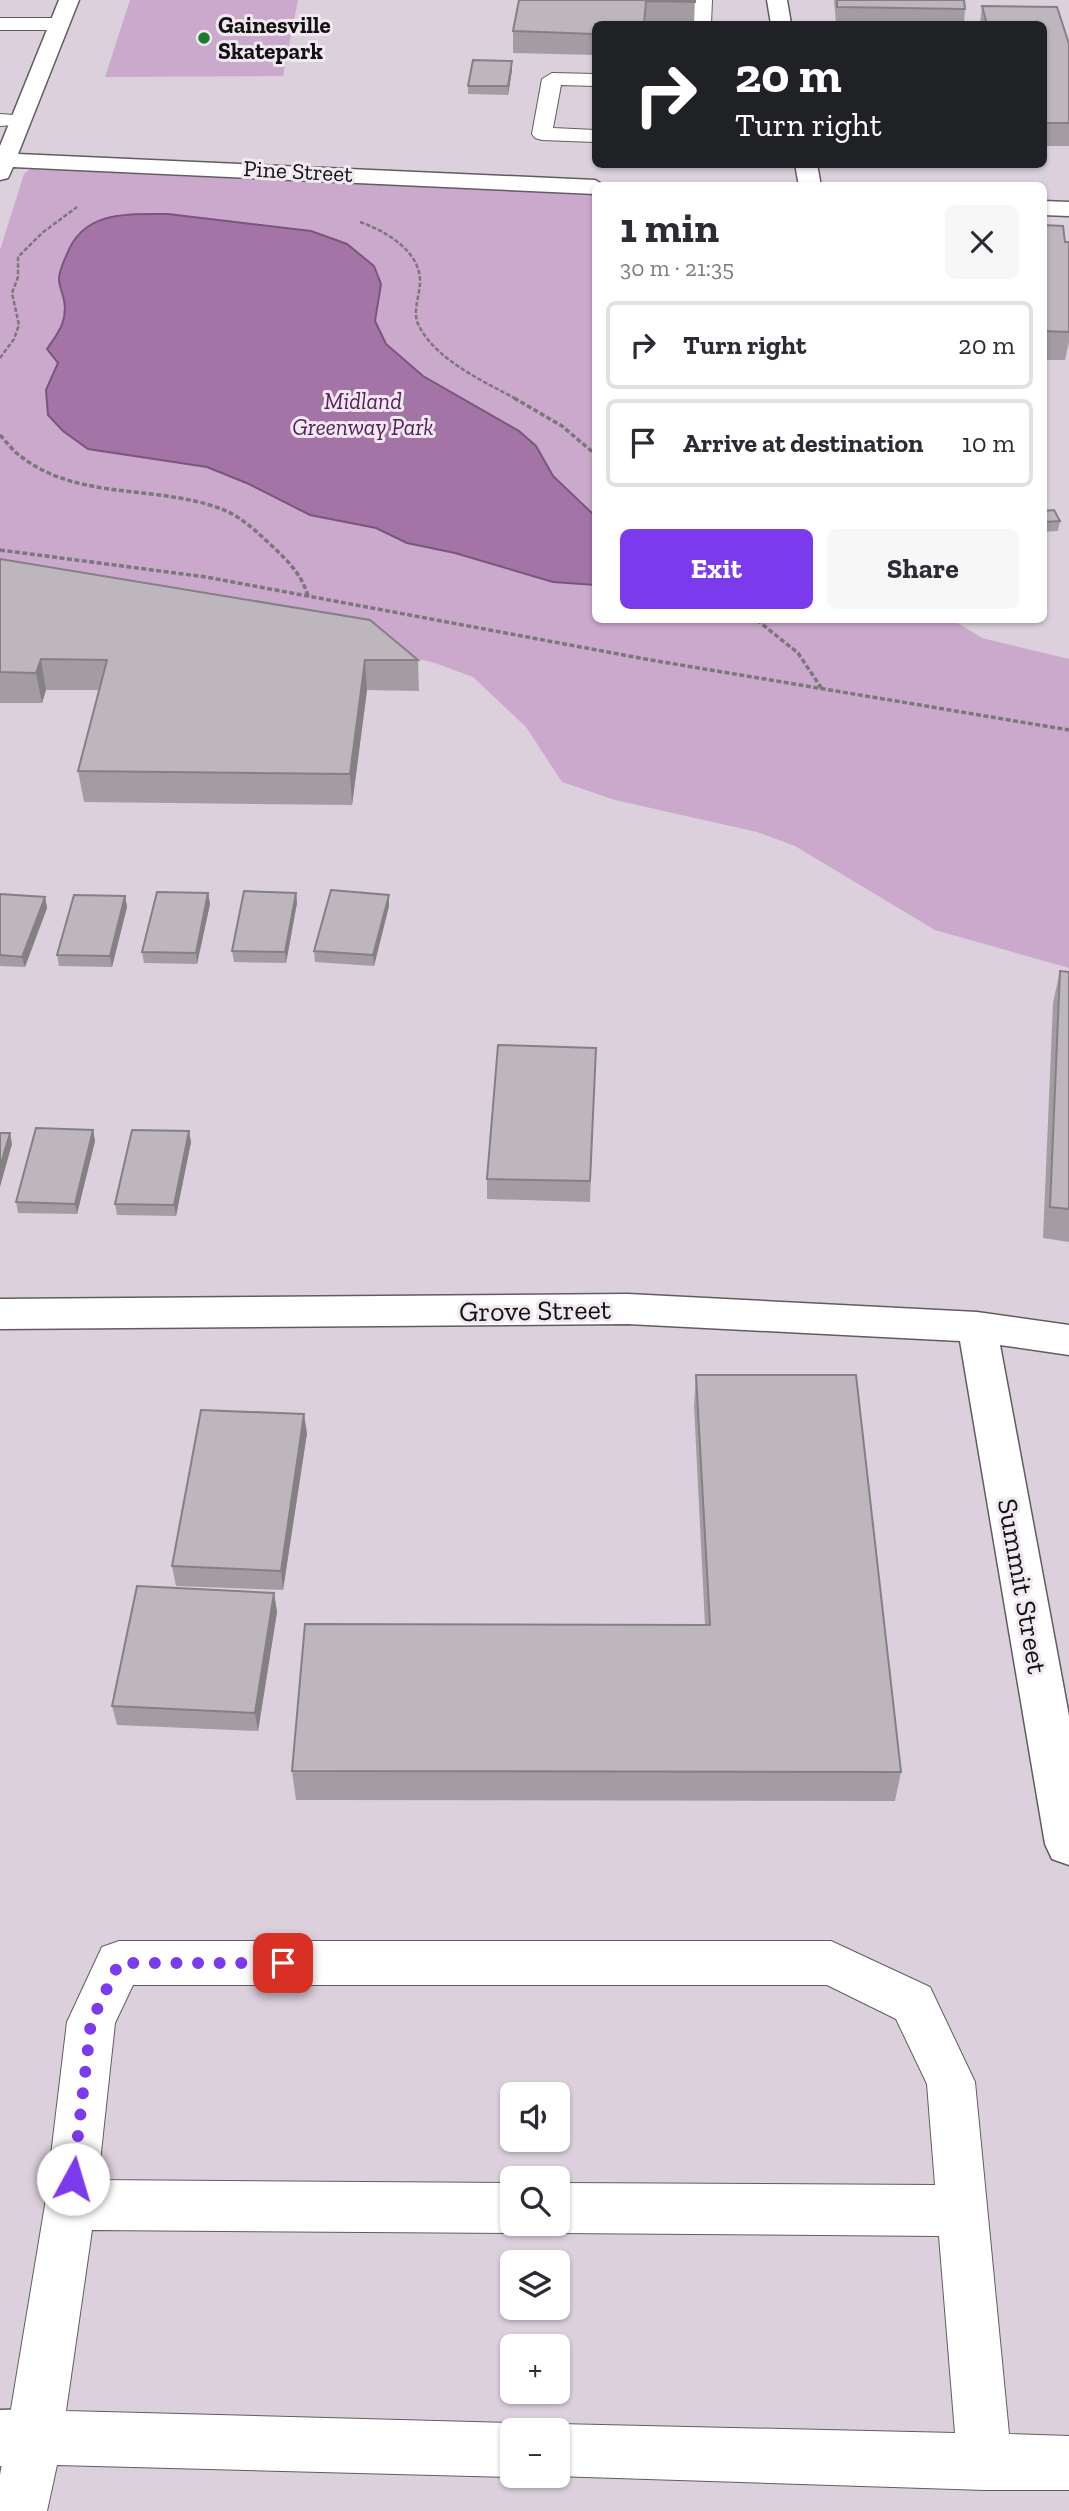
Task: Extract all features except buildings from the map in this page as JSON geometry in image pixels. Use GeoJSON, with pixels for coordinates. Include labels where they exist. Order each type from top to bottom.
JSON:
{"type":"FeatureCollection","features":[{"type":"Feature","properties":{"kind":"street"},"geometry":{"type":"LineString","coordinates":[[1,165],[10,120],[69,0]]}},
{"type":"Feature","properties":{"kind":"street"},"geometry":{"type":"LineString","coordinates":[[777,0],[780,21]]}},
{"type":"Feature","properties":{"kind":"street","name":"Pine Street"},"geometry":{"type":"LineString","coordinates":[[1,165],[128,163],[592,187]]}},
{"type":"Feature","properties":{"kind":"street"},"geometry":{"type":"LineString","coordinates":[[1047,208],[1069,209]]}},
{"type":"Feature","properties":{"kind":"street","name":"Grove Street"},"geometry":{"type":"LineString","coordinates":[[0,1314],[628,1309],[977,1327],[1069,1340]]}},
{"type":"Feature","properties":{"kind":"street","name":"Summit Street"},"geometry":{"type":"LineString","coordinates":[[977,1327],[1069,1844]]}},
{"type":"Feature","properties":{"kind":"lane"},"geometry":{"type":"LineString","coordinates":[[702,21],[703,0]]}},
{"type":"Feature","properties":{"kind":"lane"},"geometry":{"type":"LineString","coordinates":[[0,24],[59,24]]}},
{"type":"Feature","properties":{"kind":"lane"},"geometry":{"type":"LineString","coordinates":[[592,80],[552,79],[542,134],[592,136]]}},
{"type":"Feature","properties":{"kind":"lane"},"geometry":{"type":"LineString","coordinates":[[20,2511],[18,2438],[70,2205],[91,2022],[119,1963],[831,1963],[913,2003],[951,2082],[985,2463]]}},
{"type":"Feature","properties":{"kind":"lane"},"geometry":{"type":"LineString","coordinates":[[70,2205],[500,2208]]}},
{"type":"Feature","properties":{"kind":"lane"},"geometry":{"type":"LineString","coordinates":[[570,2208],[963,2211]]}},
{"type":"Feature","properties":{"kind":"lane"},"geometry":{"type":"LineString","coordinates":[[18,2438],[500,2450]]}},
{"type":"Feature","properties":{"kind":"lane"},"geometry":{"type":"LineString","coordinates":[[570,2451],[1069,2463]]}},
{"type":"Feature","properties":{"kind":"path"},"geometry":{"type":"LineString","coordinates":[[0,358],[14,339],[19,325],[12,293],[18,277],[18,257],[63,216],[85,204]]}},
{"type":"Feature","properties":{"kind":"path"},"geometry":{"type":"LineString","coordinates":[[354,220],[396,242],[417,267],[420,279],[415,318],[418,327],[439,351],[460,367],[563,427],[592,451]]}},
{"type":"Feature","properties":{"kind":"path"},"geometry":{"type":"LineString","coordinates":[[0,435],[10,448],[30,465],[52,475],[120,491],[174,496],[219,508],[250,525],[301,572],[308,596]]}},
{"type":"Feature","properties":{"kind":"path"},"geometry":{"type":"LineString","coordinates":[[0,550],[205,577],[645,659],[1069,730]]}},
{"type":"Feature","properties":{"kind":"path"},"geometry":{"type":"LineString","coordinates":[[761,623],[798,653],[822,689]]}},
{"type":"Feature","properties":{"kind":"shaded area"},"geometry":{"type":"Polygon","coordinates":[[[0,0],[1069,0],[1069,2511],[0,2511],[0,0]]]}},
{"type":"Feature","properties":{"kind":"shaded area"},"geometry":{"type":"Polygon","coordinates":[[[168,214],[311,231],[347,244],[374,266],[381,284],[375,321],[386,344],[423,376],[519,431],[536,446],[553,476],[592,513],[592,585],[553,582],[455,553],[407,543],[376,528],[310,515],[249,484],[207,467],[88,449],[63,431],[48,415],[46,390],[58,363],[47,349],[65,314],[59,279],[61,269],[75,240],[84,229],[109,218],[168,214]]]}},
{"type":"Feature","properties":{"kind":"green space","name":"Gainesville Skatepark"},"geometry":{"type":"Polygon","coordinates":[[[130,0],[298,0],[283,76],[105,77],[130,0]]]}},
{"type":"Feature","properties":{"kind":"green space","name":"Midland Greenway Park"},"geometry":{"type":"Polygon","coordinates":[[[30,169],[592,195],[592,623],[958,623],[982,638],[1069,659],[1069,968],[935,930],[795,846],[757,832],[615,800],[562,782],[526,727],[473,677],[435,663],[394,653],[0,587],[0,250],[24,174],[30,169]]]}},
{"type":"Feature","properties":{"kind":"place","name":"Gainesville Skatepark"},"geometry":{"type":"Point","coordinates":[204,38]}},
{"type":"Feature","properties":{"kind":"route"},"geometry":{"type":"LineString","coordinates":[[73,2179],[91,2022],[119,1963],[283,1963]]}}]}
